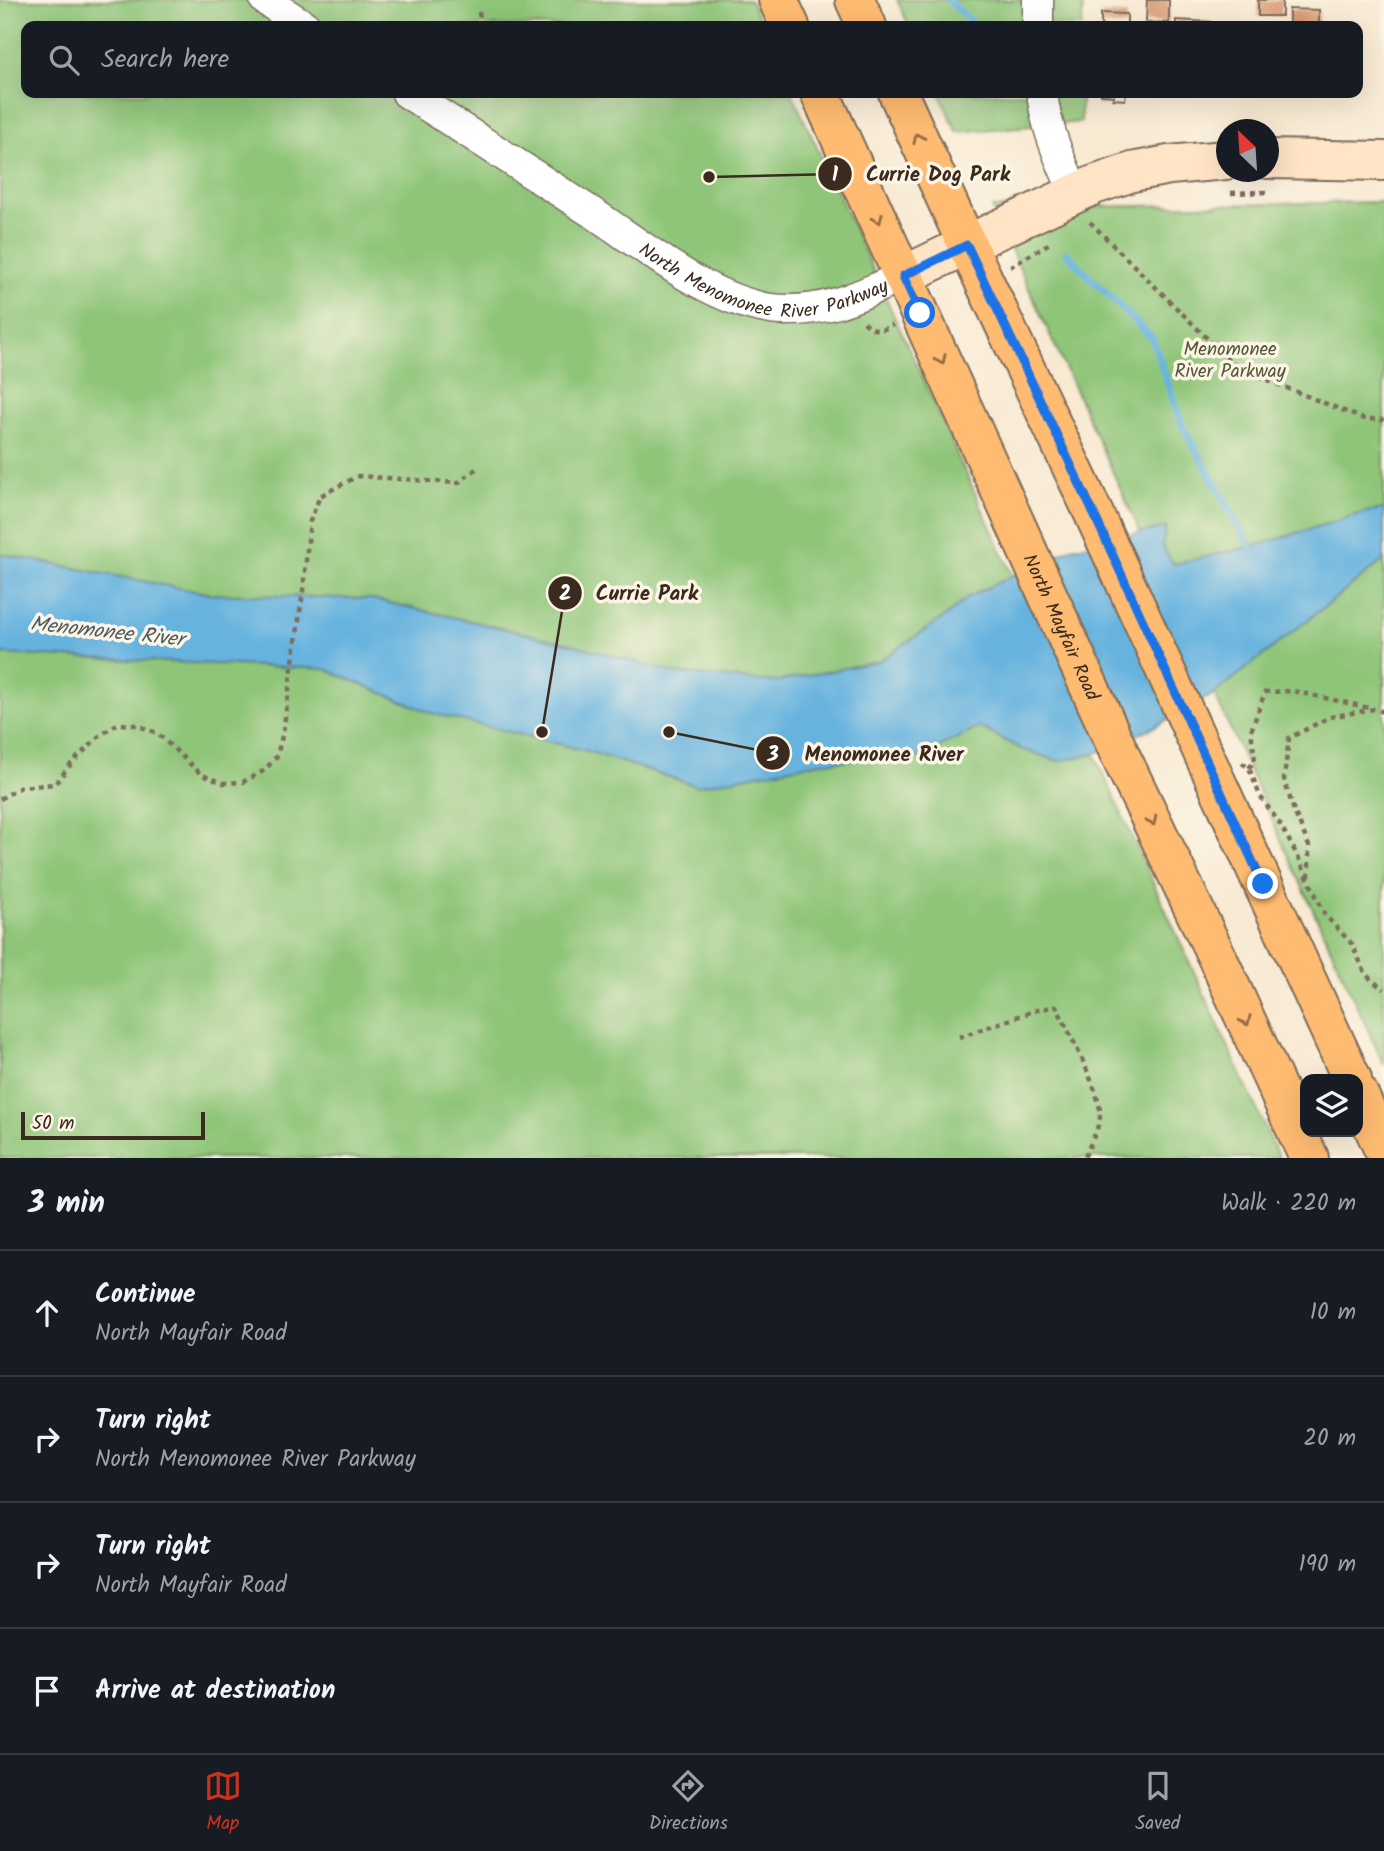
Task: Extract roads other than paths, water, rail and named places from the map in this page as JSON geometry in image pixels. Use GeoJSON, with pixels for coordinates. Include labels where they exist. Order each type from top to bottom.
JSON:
{"type":"FeatureCollection","features":[{"type":"Feature","properties":{"kind":"main road"},"geometry":{"type":"LineString","coordinates":[[778,0],[788,21]]}},
{"type":"Feature","properties":{"kind":"main road"},"geometry":{"type":"LineString","coordinates":[[855,0],[865,21]]}},
{"type":"Feature","properties":{"kind":"main road","name":"North Mayfair Road"},"geometry":{"type":"LineString","coordinates":[[823,98],[1122,759],[1309,1158]]}},
{"type":"Feature","properties":{"kind":"main road"},"geometry":{"type":"LineString","coordinates":[[900,98],[1350,1074]]}},
{"type":"Feature","properties":{"kind":"main road"},"geometry":{"type":"LineString","coordinates":[[1363,1104],[1384,1150]]}},
{"type":"Feature","properties":{"kind":"street"},"geometry":{"type":"LineString","coordinates":[[265,0],[297,21]]}},
{"type":"Feature","properties":{"kind":"street"},"geometry":{"type":"LineString","coordinates":[[1038,0],[1038,21]]}},
{"type":"Feature","properties":{"kind":"street","name":"North Menomonee River Parkway"},"geometry":{"type":"LineString","coordinates":[[415,98],[709,288],[739,302],[772,309],[825,307],[853,299],[967,245],[1086,215],[1132,172],[1169,165],[1216,175]]}},
{"type":"Feature","properties":{"kind":"street"},"geometry":{"type":"LineString","coordinates":[[1043,98],[1056,148],[1086,215]]}},
{"type":"Feature","properties":{"kind":"street"},"geometry":{"type":"LineString","coordinates":[[1279,175],[1384,161]]}},
{"type":"Feature","properties":{"kind":"water"},"geometry":{"type":"Polygon","coordinates":[[[1384,509],[1384,560],[1214,694],[1154,727],[1094,754],[1058,761],[1021,749],[980,727],[918,757],[821,762],[697,786],[584,750],[431,713],[325,669],[0,654],[0,554],[211,594],[372,599],[572,644],[675,673],[775,682],[879,661],[946,616],[968,597],[1071,548],[1166,527],[1162,546],[1174,564],[1262,544],[1365,512],[1384,509]]]}},
{"type":"Feature","properties":{"kind":"waterway"},"geometry":{"type":"LineString","coordinates":[[948,0],[971,21]]}},
{"type":"Feature","properties":{"kind":"waterway"},"geometry":{"type":"LineString","coordinates":[[1066,253],[1152,338],[1182,425],[1254,553]]}},
{"type":"Feature","properties":{"kind":"place","name":"Currie Dog Park"},"geometry":{"type":"Point","coordinates":[709,177]}},
{"type":"Feature","properties":{"kind":"place","name":"Currie Park"},"geometry":{"type":"Point","coordinates":[542,732]}},
{"type":"Feature","properties":{"kind":"place","name":"Menomonee River"},"geometry":{"type":"Point","coordinates":[669,732]}},
{"type":"Feature","properties":{"kind":"park label","name":"Menomonee River Parkway"},"geometry":{"type":"Point","coordinates":[1230,359]}}]}
